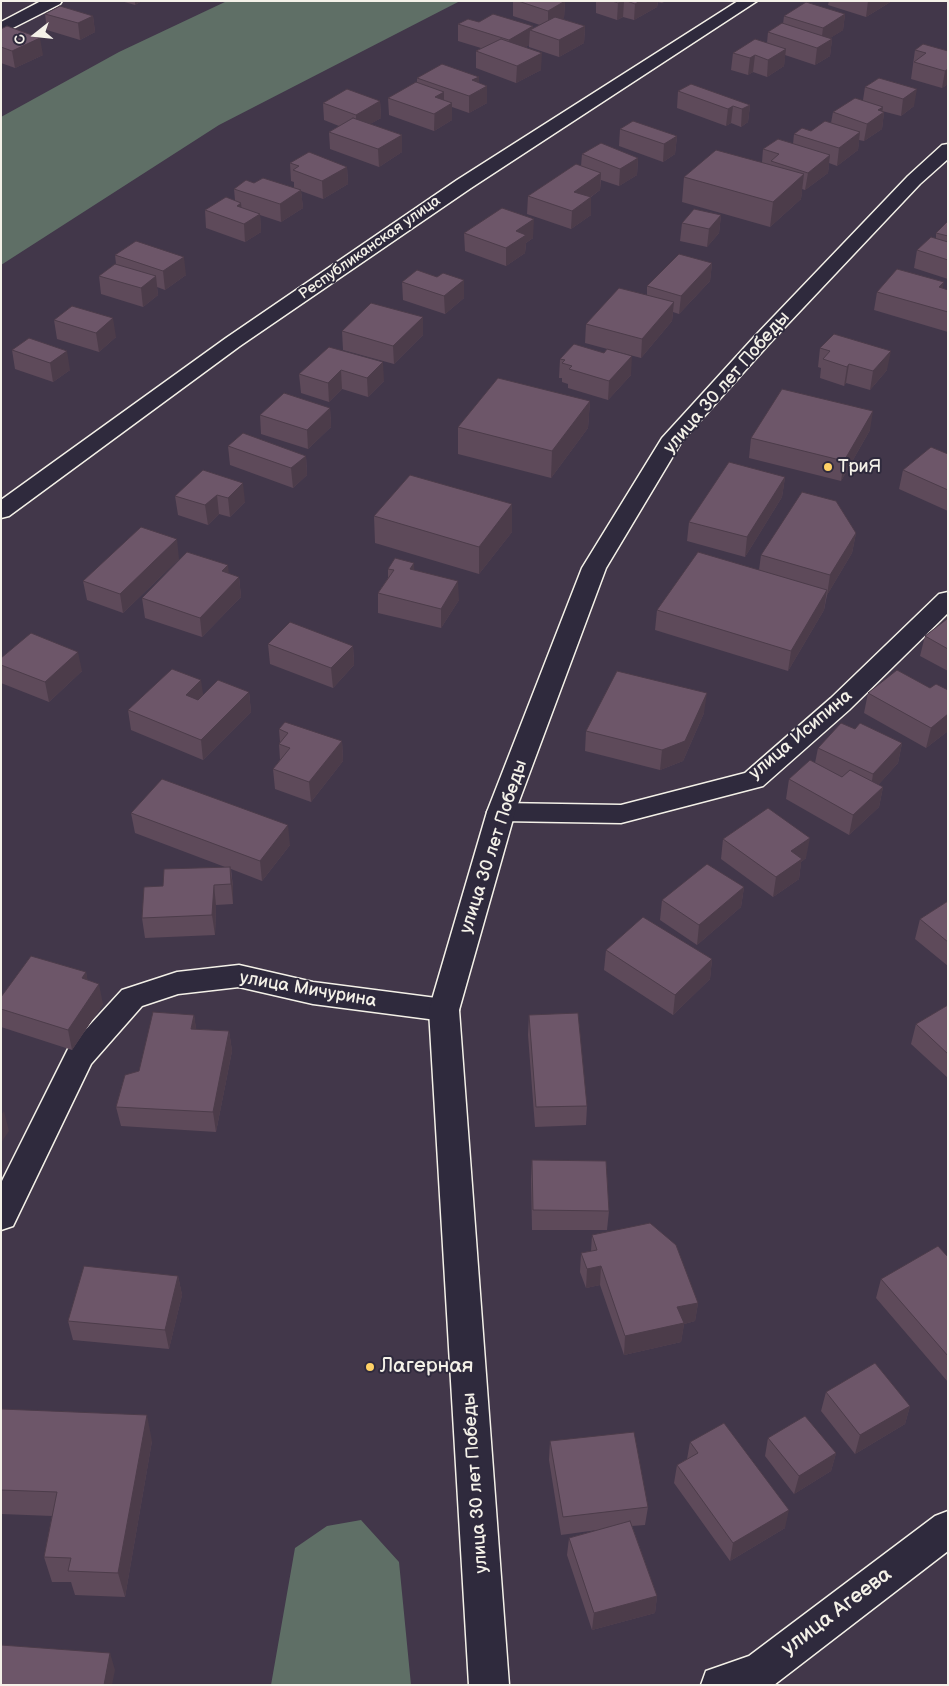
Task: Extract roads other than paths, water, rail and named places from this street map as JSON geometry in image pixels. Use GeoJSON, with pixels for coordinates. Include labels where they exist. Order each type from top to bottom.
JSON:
{"type":"FeatureCollection","features":[{"type":"Feature","properties":{"kind":"street"},"geometry":{"type":"LineString","coordinates":[[1,28],[54,1]]}},
{"type":"Feature","properties":{"kind":"street","name":"Республиканская улица"},"geometry":{"type":"LineString","coordinates":[[1,511],[233,342],[464,184],[749,1]]}},
{"type":"Feature","properties":{"kind":"street","name":"улица 30 лет Победы"},"geometry":{"type":"LineString","coordinates":[[489,1685],[444,1010],[501,812],[594,568],[673,438],[762,340],[914,180],[948,149]]}},
{"type":"Feature","properties":{"kind":"street","name":"улица Исипина"},"geometry":{"type":"LineString","coordinates":[[501,812],[621,814],[754,780],[840,704],[948,599]]}},
{"type":"Feature","properties":{"kind":"street","name":"улица Мичурина"},"geometry":{"type":"LineString","coordinates":[[1,1216],[79,1057],[132,998],[177,983],[239,976],[313,994],[444,1010]]}},
{"type":"Feature","properties":{"kind":"street","name":"улица Агеева"},"geometry":{"type":"LineString","coordinates":[[720,1685],[760,1671],[948,1528]]}},
{"type":"Feature","properties":{"kind":"place","name":"ТриЯ"},"geometry":{"type":"Point","coordinates":[828,467]}},
{"type":"Feature","properties":{"kind":"place","name":"Лагерная"},"geometry":{"type":"Point","coordinates":[370,1367]}}]}
